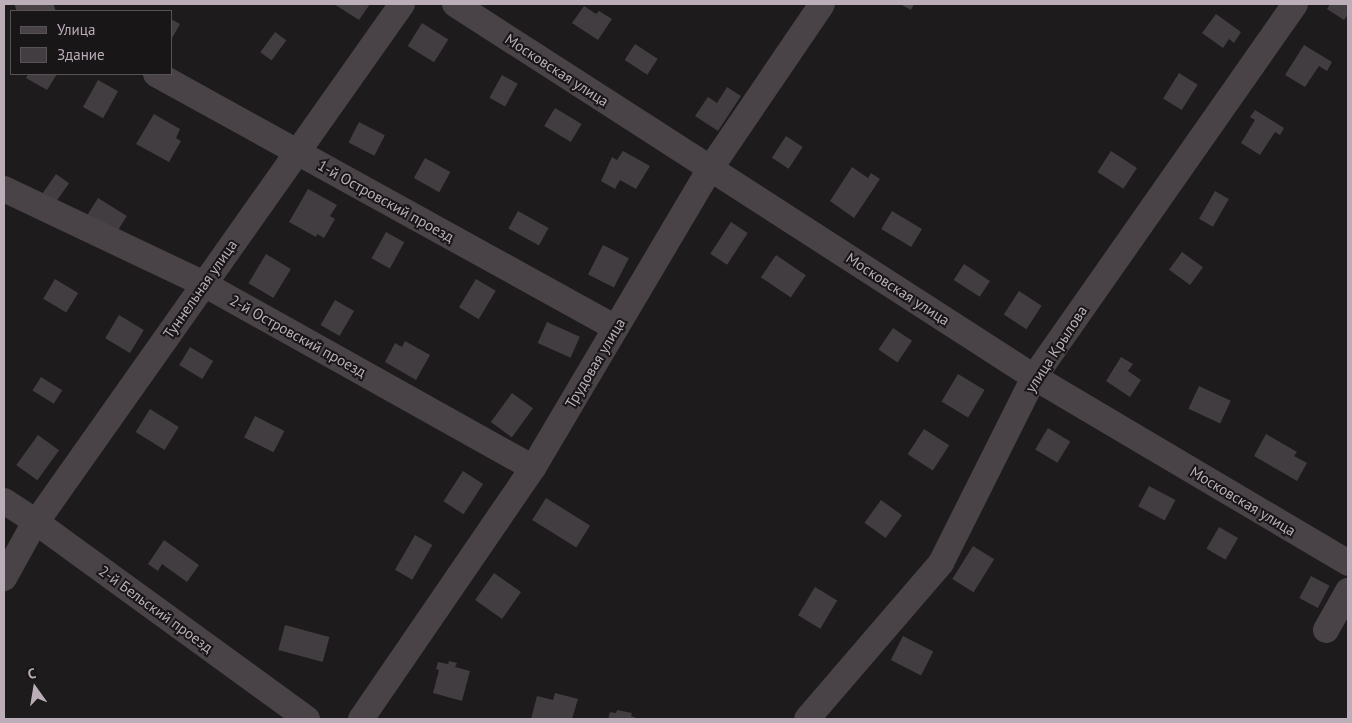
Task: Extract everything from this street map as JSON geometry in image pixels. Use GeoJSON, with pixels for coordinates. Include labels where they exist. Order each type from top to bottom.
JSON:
{"type":"FeatureCollection","features":[{"type":"Feature","properties":{"kind":"street"},"geometry":{"type":"LineString","coordinates":[[28,4],[40,10]]}},
{"type":"Feature","properties":{"kind":"street","name":"Туннельная улица"},"geometry":{"type":"LineString","coordinates":[[4,578],[36,522],[402,4]]}},
{"type":"Feature","properties":{"kind":"street","name":"Московская улица"},"geometry":{"type":"LineString","coordinates":[[455,4],[1034,377],[1348,563]]}},
{"type":"Feature","properties":{"kind":"street","name":"Трудовая улица"},"geometry":{"type":"LineString","coordinates":[[361,719],[533,468],[710,169],[822,4]]}},
{"type":"Feature","properties":{"kind":"street","name":"улица Крылова"},"geometry":{"type":"LineString","coordinates":[[807,719],[942,563],[1034,377],[1295,4]]}},
{"type":"Feature","properties":{"kind":"street","name":"1-й Островский проезд"},"geometry":{"type":"LineString","coordinates":[[158,75],[616,328]]}},
{"type":"Feature","properties":{"kind":"street","name":"2-й Островский проезд"},"geometry":{"type":"LineString","coordinates":[[4,189],[204,284],[533,468]]}},
{"type":"Feature","properties":{"kind":"street","name":"2-й Бельский проезд"},"geometry":{"type":"LineString","coordinates":[[4,501],[36,522],[307,719]]}},
{"type":"Feature","properties":{"kind":"street"},"geometry":{"type":"LineString","coordinates":[[1326,630],[1348,592]]}},
{"type":"Feature","properties":{"kind":"building"},"geometry":{"type":"Polygon","coordinates":[[[334,4],[370,4],[359,20],[334,4]]]}},
{"type":"Feature","properties":{"kind":"building"},"geometry":{"type":"Polygon","coordinates":[[[900,4],[914,4],[911,10],[900,4]]]}},
{"type":"Feature","properties":{"kind":"building"},"geometry":{"type":"Polygon","coordinates":[[[1330,4],[1348,4],[1348,15],[1344,20],[1327,9],[1330,4]]]}},
{"type":"Feature","properties":{"kind":"building"},"geometry":{"type":"Polygon","coordinates":[[[584,6],[596,14],[599,11],[612,19],[598,40],[572,23],[584,6]]]}},
{"type":"Feature","properties":{"kind":"building"},"geometry":{"type":"Polygon","coordinates":[[[1216,14],[1241,32],[1234,43],[1229,39],[1223,48],[1202,33],[1216,14]]]}},
{"type":"Feature","properties":{"kind":"building"},"geometry":{"type":"Polygon","coordinates":[[[172,20],[180,24],[172,38],[172,20]]]}},
{"type":"Feature","properties":{"kind":"building"},"geometry":{"type":"Polygon","coordinates":[[[422,23],[448,39],[434,62],[408,46],[422,23]]]}},
{"type":"Feature","properties":{"kind":"building"},"geometry":{"type":"Polygon","coordinates":[[[275,32],[286,40],[272,60],[260,52],[275,32]]]}},
{"type":"Feature","properties":{"kind":"building"},"geometry":{"type":"Polygon","coordinates":[[[635,44],[658,59],[647,75],[625,60],[635,44]]]}},
{"type":"Feature","properties":{"kind":"building"},"geometry":{"type":"Polygon","coordinates":[[[1304,45],[1332,62],[1327,71],[1319,66],[1305,87],[1285,75],[1304,45]]]}},
{"type":"Feature","properties":{"kind":"building"},"geometry":{"type":"Polygon","coordinates":[[[1179,73],[1198,85],[1182,110],[1163,98],[1179,73]]]}},
{"type":"Feature","properties":{"kind":"building"},"geometry":{"type":"Polygon","coordinates":[[[28,75],[56,75],[47,90],[26,78],[28,75]]]}},
{"type":"Feature","properties":{"kind":"building"},"geometry":{"type":"Polygon","coordinates":[[[502,75],[518,84],[505,106],[489,98],[502,75]]]}},
{"type":"Feature","properties":{"kind":"building"},"geometry":{"type":"Polygon","coordinates":[[[98,80],[118,91],[103,118],[83,107],[98,80]]]}},
{"type":"Feature","properties":{"kind":"building"},"geometry":{"type":"Polygon","coordinates":[[[727,87],[741,96],[718,131],[695,116],[708,97],[717,103],[727,87]]]}},
{"type":"Feature","properties":{"kind":"building"},"geometry":{"type":"Polygon","coordinates":[[[555,108],[582,124],[571,142],[544,126],[555,108]]]}},
{"type":"Feature","properties":{"kind":"building"},"geometry":{"type":"Polygon","coordinates":[[[1255,110],[1284,128],[1280,135],[1275,132],[1260,155],[1241,143],[1255,120],[1250,117],[1255,110]]]}},
{"type":"Feature","properties":{"kind":"building"},"geometry":{"type":"Polygon","coordinates":[[[154,114],[180,129],[176,138],[181,141],[169,162],[136,144],[154,114]]]}},
{"type":"Feature","properties":{"kind":"building"},"geometry":{"type":"Polygon","coordinates":[[[359,122],[385,135],[374,156],[349,142],[359,122]]]}},
{"type":"Feature","properties":{"kind":"building"},"geometry":{"type":"Polygon","coordinates":[[[786,136],[803,147],[789,169],[772,158],[786,136]]]}},
{"type":"Feature","properties":{"kind":"building"},"geometry":{"type":"Polygon","coordinates":[[[623,151],[650,166],[636,189],[620,180],[615,189],[601,181],[612,157],[617,160],[623,151]]]}},
{"type":"Feature","properties":{"kind":"building"},"geometry":{"type":"Polygon","coordinates":[[[1111,151],[1137,168],[1123,189],[1097,172],[1111,151]]]}},
{"type":"Feature","properties":{"kind":"building"},"geometry":{"type":"Polygon","coordinates":[[[425,158],[450,172],[439,192],[414,178],[425,158]]]}},
{"type":"Feature","properties":{"kind":"building"},"geometry":{"type":"Polygon","coordinates":[[[852,167],[868,178],[871,173],[880,179],[854,218],[830,201],[852,167]]]}},
{"type":"Feature","properties":{"kind":"building"},"geometry":{"type":"Polygon","coordinates":[[[56,174],[69,183],[55,203],[42,194],[56,174]]]}},
{"type":"Feature","properties":{"kind":"building"},"geometry":{"type":"Polygon","coordinates":[[[308,189],[337,205],[330,216],[335,219],[324,238],[317,234],[316,237],[289,222],[308,189]]]}},
{"type":"Feature","properties":{"kind":"building"},"geometry":{"type":"Polygon","coordinates":[[[1215,191],[1229,199],[1213,227],[1199,219],[1215,191]]]}},
{"type":"Feature","properties":{"kind":"building"},"geometry":{"type":"Polygon","coordinates":[[[98,198],[127,216],[110,243],[81,225],[98,198]]]}},
{"type":"Feature","properties":{"kind":"building"},"geometry":{"type":"Polygon","coordinates":[[[518,211],[549,228],[539,245],[508,228],[518,211]]]}},
{"type":"Feature","properties":{"kind":"building"},"geometry":{"type":"Polygon","coordinates":[[[892,211],[922,229],[911,247],[881,229],[892,211]]]}},
{"type":"Feature","properties":{"kind":"building"},"geometry":{"type":"Polygon","coordinates":[[[731,222],[748,233],[727,265],[710,254],[731,222]]]}},
{"type":"Feature","properties":{"kind":"building"},"geometry":{"type":"Polygon","coordinates":[[[386,232],[404,242],[390,268],[371,258],[386,232]]]}},
{"type":"Feature","properties":{"kind":"building"},"geometry":{"type":"Polygon","coordinates":[[[603,245],[629,258],[614,288],[588,274],[603,245]]]}},
{"type":"Feature","properties":{"kind":"building"},"geometry":{"type":"Polygon","coordinates":[[[1182,252],[1203,267],[1190,285],[1169,270],[1182,252]]]}},
{"type":"Feature","properties":{"kind":"building"},"geometry":{"type":"Polygon","coordinates":[[[266,254],[291,269],[273,298],[248,283],[266,254]]]}},
{"type":"Feature","properties":{"kind":"building"},"geometry":{"type":"Polygon","coordinates":[[[776,255],[806,275],[791,298],[761,277],[776,255]]]}},
{"type":"Feature","properties":{"kind":"building"},"geometry":{"type":"Polygon","coordinates":[[[964,264],[990,281],[980,297],[954,280],[964,264]]]}},
{"type":"Feature","properties":{"kind":"building"},"geometry":{"type":"Polygon","coordinates":[[[55,279],[78,293],[66,313],[43,299],[55,279]]]}},
{"type":"Feature","properties":{"kind":"building"},"geometry":{"type":"Polygon","coordinates":[[[476,279],[496,291],[479,319],[459,307],[476,279]]]}},
{"type":"Feature","properties":{"kind":"building"},"geometry":{"type":"Polygon","coordinates":[[[1019,291],[1042,306],[1026,329],[1004,314],[1019,291]]]}},
{"type":"Feature","properties":{"kind":"building"},"geometry":{"type":"Polygon","coordinates":[[[335,300],[354,311],[340,336],[320,325],[335,300]]]}},
{"type":"Feature","properties":{"kind":"building"},"geometry":{"type":"Polygon","coordinates":[[[119,315],[144,330],[130,353],[105,338],[119,315]]]}},
{"type":"Feature","properties":{"kind":"building"},"geometry":{"type":"Polygon","coordinates":[[[547,322],[580,337],[571,358],[538,343],[547,322]]]}},
{"type":"Feature","properties":{"kind":"building"},"geometry":{"type":"Polygon","coordinates":[[[893,328],[912,341],[898,362],[878,350],[893,328]]]}},
{"type":"Feature","properties":{"kind":"building"},"geometry":{"type":"Polygon","coordinates":[[[405,341],[430,355],[416,380],[385,362],[395,343],[402,347],[405,341]]]}},
{"type":"Feature","properties":{"kind":"building"},"geometry":{"type":"Polygon","coordinates":[[[190,347],[213,361],[202,379],[179,365],[190,347]]]}},
{"type":"Feature","properties":{"kind":"building"},"geometry":{"type":"Polygon","coordinates":[[[1121,357],[1133,364],[1128,371],[1141,380],[1130,397],[1106,381],[1121,357]]]}},
{"type":"Feature","properties":{"kind":"building"},"geometry":{"type":"Polygon","coordinates":[[[958,374],[985,390],[968,417],[942,401],[958,374]]]}},
{"type":"Feature","properties":{"kind":"building"},"geometry":{"type":"Polygon","coordinates":[[[41,377],[62,390],[54,404],[33,391],[41,377]]]}},
{"type":"Feature","properties":{"kind":"building"},"geometry":{"type":"Polygon","coordinates":[[[1199,386],[1231,401],[1220,423],[1188,409],[1199,386]]]}},
{"type":"Feature","properties":{"kind":"building"},"geometry":{"type":"Polygon","coordinates":[[[512,393],[533,408],[512,437],[491,422],[512,393]]]}},
{"type":"Feature","properties":{"kind":"building"},"geometry":{"type":"Polygon","coordinates":[[[150,409],[179,427],[165,450],[136,432],[150,409]]]}},
{"type":"Feature","properties":{"kind":"building"},"geometry":{"type":"Polygon","coordinates":[[[255,416],[284,431],[274,452],[244,437],[255,416]]]}},
{"type":"Feature","properties":{"kind":"building"},"geometry":{"type":"Polygon","coordinates":[[[1048,428],[1070,441],[1057,463],[1035,449],[1048,428]]]}},
{"type":"Feature","properties":{"kind":"building"},"geometry":{"type":"Polygon","coordinates":[[[924,429],[949,445],[933,470],[908,454],[924,429]]]}},
{"type":"Feature","properties":{"kind":"building"},"geometry":{"type":"Polygon","coordinates":[[[1266,434],[1297,452],[1294,456],[1307,463],[1297,481],[1254,456],[1266,434]]]}},
{"type":"Feature","properties":{"kind":"building"},"geometry":{"type":"Polygon","coordinates":[[[38,435],[59,450],[37,480],[16,465],[38,435]]]}},
{"type":"Feature","properties":{"kind":"building"},"geometry":{"type":"Polygon","coordinates":[[[463,471],[483,484],[464,514],[443,501],[463,471]]]}},
{"type":"Feature","properties":{"kind":"building"},"geometry":{"type":"Polygon","coordinates":[[[1149,486],[1175,500],[1165,520],[1138,506],[1149,486]]]}},
{"type":"Feature","properties":{"kind":"building"},"geometry":{"type":"Polygon","coordinates":[[[546,498],[590,526],[576,548],[532,520],[546,498]]]}},
{"type":"Feature","properties":{"kind":"building"},"geometry":{"type":"Polygon","coordinates":[[[881,500],[902,515],[886,538],[865,523],[881,500]]]}},
{"type":"Feature","properties":{"kind":"building"},"geometry":{"type":"Polygon","coordinates":[[[1219,527],[1238,538],[1226,560],[1206,549],[1219,527]]]}},
{"type":"Feature","properties":{"kind":"building"},"geometry":{"type":"Polygon","coordinates":[[[415,535],[432,545],[412,580],[395,570],[415,535]]]}},
{"type":"Feature","properties":{"kind":"building"},"geometry":{"type":"Polygon","coordinates":[[[164,540],[199,565],[187,582],[162,564],[158,571],[148,564],[164,540]]]}},
{"type":"Feature","properties":{"kind":"building"},"geometry":{"type":"Polygon","coordinates":[[[973,546],[994,559],[974,592],[952,579],[973,546]]]}},
{"type":"Feature","properties":{"kind":"building"},"geometry":{"type":"Polygon","coordinates":[[[494,573],[521,592],[502,619],[475,600],[494,573]]]}},
{"type":"Feature","properties":{"kind":"building"},"geometry":{"type":"Polygon","coordinates":[[[1311,576],[1330,586],[1318,608],[1299,598],[1311,576]]]}},
{"type":"Feature","properties":{"kind":"building"},"geometry":{"type":"Polygon","coordinates":[[[815,587],[837,600],[820,629],[798,615],[815,587]]]}},
{"type":"Feature","properties":{"kind":"building"},"geometry":{"type":"Polygon","coordinates":[[[285,625],[329,637],[323,662],[278,650],[285,625]]]}},
{"type":"Feature","properties":{"kind":"building"},"geometry":{"type":"Polygon","coordinates":[[[903,636],[933,651],[921,675],[891,660],[903,636]]]}},
{"type":"Feature","properties":{"kind":"building"},"geometry":{"type":"Polygon","coordinates":[[[449,661],[457,663],[455,667],[470,671],[462,701],[433,693],[439,670],[436,669],[438,662],[448,664],[449,661]]]}},
{"type":"Feature","properties":{"kind":"building"},"geometry":{"type":"Polygon","coordinates":[[[555,693],[578,699],[572,719],[531,719],[537,696],[553,700],[555,693]]]}},
{"type":"Feature","properties":{"kind":"building"},"geometry":{"type":"Polygon","coordinates":[[[617,710],[632,713],[631,716],[639,719],[608,719],[610,712],[616,713],[617,710]]]}}]}
